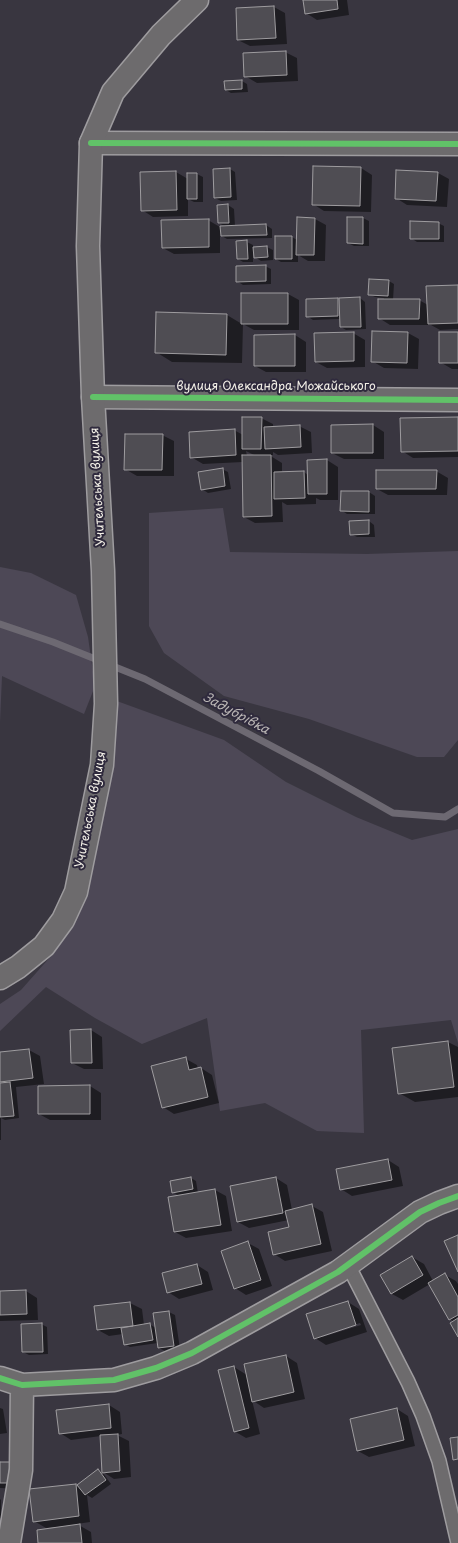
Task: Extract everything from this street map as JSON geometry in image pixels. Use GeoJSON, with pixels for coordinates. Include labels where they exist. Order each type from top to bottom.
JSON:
{"type":"FeatureCollection","features":[{"type":"Feature","properties":{"kind":"street","name":"Учительська вулиця"},"geometry":{"type":"LineString","coordinates":[[0,978],[18,967],[44,946],[63,920],[76,892],[102,765],[106,704],[103,571],[93,397],[88,246],[91,143],[113,92],[161,35],[198,0]]}},
{"type":"Feature","properties":{"kind":"street"},"geometry":{"type":"LineString","coordinates":[[91,143],[458,144]]}},
{"type":"Feature","properties":{"kind":"street","name":"вулиця Олександра Можайського"},"geometry":{"type":"LineString","coordinates":[[93,397],[458,400]]}},
{"type":"Feature","properties":{"kind":"street"},"geometry":{"type":"LineString","coordinates":[[0,1378],[22,1385],[114,1380],[156,1368],[192,1353],[338,1272],[420,1212],[458,1196]]}},
{"type":"Feature","properties":{"kind":"street"},"geometry":{"type":"LineString","coordinates":[[10,1543],[21,1470],[22,1385]]}},
{"type":"Feature","properties":{"kind":"lane"},"geometry":{"type":"LineString","coordinates":[[348,1265],[408,1382],[423,1416],[439,1461],[458,1543]]}},
{"type":"Feature","properties":{"kind":"shaded area"},"geometry":{"type":"Polygon","coordinates":[[[223,508],[230,552],[367,554],[458,551],[458,740],[444,757],[417,757],[309,719],[224,696],[164,653],[149,626],[149,513],[223,508]]]}},
{"type":"Feature","properties":{"kind":"shaded area"},"geometry":{"type":"Polygon","coordinates":[[[0,567],[31,573],[76,595],[88,637],[95,686],[84,714],[2,676],[0,722],[0,567]]]}},
{"type":"Feature","properties":{"kind":"shaded area"},"geometry":{"type":"Polygon","coordinates":[[[114,700],[224,740],[286,782],[356,817],[412,840],[458,829],[458,1043],[451,1020],[361,1030],[364,1133],[317,1131],[265,1103],[220,1111],[207,1018],[142,1044],[95,1018],[46,987],[0,1031],[0,1004],[21,990],[52,955],[73,922],[114,700]]]}},
{"type":"Feature","properties":{"kind":"building"},"geometry":{"type":"Polygon","coordinates":[[[303,0],[337,0],[338,9],[305,14],[303,0]]]}},
{"type":"Feature","properties":{"kind":"building"},"geometry":{"type":"Polygon","coordinates":[[[274,6],[276,38],[237,40],[236,8],[274,6]]]}},
{"type":"Feature","properties":{"kind":"building"},"geometry":{"type":"Polygon","coordinates":[[[286,51],[287,75],[244,77],[243,53],[286,51]]]}},
{"type":"Feature","properties":{"kind":"building"},"geometry":{"type":"Polygon","coordinates":[[[242,80],[242,89],[225,90],[224,81],[242,80]]]}},
{"type":"Feature","properties":{"kind":"building"},"geometry":{"type":"Polygon","coordinates":[[[313,166],[361,167],[360,206],[312,205],[313,166]]]}},
{"type":"Feature","properties":{"kind":"building"},"geometry":{"type":"Polygon","coordinates":[[[230,168],[231,197],[214,198],[213,169],[230,168]]]}},
{"type":"Feature","properties":{"kind":"building"},"geometry":{"type":"Polygon","coordinates":[[[396,170],[438,172],[436,201],[395,199],[396,170]]]}},
{"type":"Feature","properties":{"kind":"building"},"geometry":{"type":"Polygon","coordinates":[[[176,171],[177,210],[141,211],[140,172],[176,171]]]}},
{"type":"Feature","properties":{"kind":"building"},"geometry":{"type":"Polygon","coordinates":[[[187,173],[197,173],[197,199],[187,199],[187,173]]]}},
{"type":"Feature","properties":{"kind":"building"},"geometry":{"type":"Polygon","coordinates":[[[228,204],[229,223],[218,223],[217,205],[228,204]]]}},
{"type":"Feature","properties":{"kind":"building"},"geometry":{"type":"Polygon","coordinates":[[[297,217],[315,218],[314,255],[296,255],[297,217]]]}},
{"type":"Feature","properties":{"kind":"building"},"geometry":{"type":"Polygon","coordinates":[[[347,217],[363,217],[363,244],[347,243],[347,217]]]}},
{"type":"Feature","properties":{"kind":"building"},"geometry":{"type":"Polygon","coordinates":[[[209,219],[209,247],[162,248],[161,220],[209,219]]]}},
{"type":"Feature","properties":{"kind":"building"},"geometry":{"type":"Polygon","coordinates":[[[410,221],[439,222],[439,239],[410,239],[410,221]]]}},
{"type":"Feature","properties":{"kind":"building"},"geometry":{"type":"Polygon","coordinates":[[[266,224],[267,235],[221,236],[220,226],[266,224]]]}},
{"type":"Feature","properties":{"kind":"building"},"geometry":{"type":"Polygon","coordinates":[[[275,236],[292,236],[292,259],[275,259],[275,236]]]}},
{"type":"Feature","properties":{"kind":"building"},"geometry":{"type":"Polygon","coordinates":[[[247,240],[248,259],[237,259],[236,241],[247,240]]]}},
{"type":"Feature","properties":{"kind":"building"},"geometry":{"type":"Polygon","coordinates":[[[267,246],[268,257],[254,258],[253,247],[267,246]]]}},
{"type":"Feature","properties":{"kind":"building"},"geometry":{"type":"Polygon","coordinates":[[[266,265],[266,281],[236,282],[236,266],[266,265]]]}},
{"type":"Feature","properties":{"kind":"building"},"geometry":{"type":"Polygon","coordinates":[[[369,279],[389,280],[388,296],[368,295],[369,279]]]}},
{"type":"Feature","properties":{"kind":"building"},"geometry":{"type":"Polygon","coordinates":[[[458,285],[458,323],[428,324],[426,286],[458,285]]]}},
{"type":"Feature","properties":{"kind":"building"},"geometry":{"type":"Polygon","coordinates":[[[241,293],[288,293],[288,324],[241,324],[241,293]]]}},
{"type":"Feature","properties":{"kind":"building"},"geometry":{"type":"Polygon","coordinates":[[[360,297],[361,327],[340,327],[339,298],[360,297]]]}},
{"type":"Feature","properties":{"kind":"building"},"geometry":{"type":"Polygon","coordinates":[[[338,298],[338,316],[306,317],[306,299],[338,298]]]}},
{"type":"Feature","properties":{"kind":"building"},"geometry":{"type":"Polygon","coordinates":[[[378,299],[420,299],[419,319],[378,319],[378,299]]]}},
{"type":"Feature","properties":{"kind":"building"},"geometry":{"type":"Polygon","coordinates":[[[156,312],[227,314],[226,355],[155,353],[156,312]]]}},
{"type":"Feature","properties":{"kind":"building"},"geometry":{"type":"Polygon","coordinates":[[[372,331],[408,332],[407,363],[371,362],[372,331]]]}},
{"type":"Feature","properties":{"kind":"building"},"geometry":{"type":"Polygon","coordinates":[[[354,332],[354,361],[315,362],[314,333],[354,332]]]}},
{"type":"Feature","properties":{"kind":"building"},"geometry":{"type":"Polygon","coordinates":[[[439,332],[458,332],[458,363],[439,363],[439,332]]]}},
{"type":"Feature","properties":{"kind":"building"},"geometry":{"type":"Polygon","coordinates":[[[295,334],[295,366],[254,366],[254,335],[295,334]]]}},
{"type":"Feature","properties":{"kind":"building"},"geometry":{"type":"Polygon","coordinates":[[[242,417],[262,417],[261,449],[242,449],[242,417]]]}},
{"type":"Feature","properties":{"kind":"building"},"geometry":{"type":"Polygon","coordinates":[[[458,417],[458,451],[401,452],[400,418],[458,417]]]}},
{"type":"Feature","properties":{"kind":"building"},"geometry":{"type":"Polygon","coordinates":[[[373,424],[373,453],[331,453],[331,425],[373,424]]]}},
{"type":"Feature","properties":{"kind":"building"},"geometry":{"type":"Polygon","coordinates":[[[300,425],[301,447],[265,449],[264,427],[300,425]]]}},
{"type":"Feature","properties":{"kind":"building"},"geometry":{"type":"Polygon","coordinates":[[[235,429],[236,455],[190,458],[189,432],[235,429]]]}},
{"type":"Feature","properties":{"kind":"building"},"geometry":{"type":"Polygon","coordinates":[[[125,434],[163,434],[162,470],[124,470],[125,434]]]}},
{"type":"Feature","properties":{"kind":"building"},"geometry":{"type":"Polygon","coordinates":[[[242,455],[271,455],[272,516],[243,517],[242,455]]]}},
{"type":"Feature","properties":{"kind":"building"},"geometry":{"type":"Polygon","coordinates":[[[327,459],[327,494],[308,494],[307,460],[327,459]]]}},
{"type":"Feature","properties":{"kind":"building"},"geometry":{"type":"Polygon","coordinates":[[[223,468],[225,486],[201,490],[198,472],[223,468]]]}},
{"type":"Feature","properties":{"kind":"building"},"geometry":{"type":"Polygon","coordinates":[[[376,470],[437,470],[436,489],[376,489],[376,470]]]}},
{"type":"Feature","properties":{"kind":"building"},"geometry":{"type":"Polygon","coordinates":[[[304,471],[305,498],[274,499],[274,472],[304,471]]]}},
{"type":"Feature","properties":{"kind":"building"},"geometry":{"type":"Polygon","coordinates":[[[341,491],[369,491],[369,512],[340,511],[341,491]]]}},
{"type":"Feature","properties":{"kind":"building"},"geometry":{"type":"Polygon","coordinates":[[[369,520],[369,534],[350,535],[349,521],[369,520]]]}},
{"type":"Feature","properties":{"kind":"building"},"geometry":{"type":"Polygon","coordinates":[[[91,1029],[92,1063],[71,1063],[70,1030],[91,1029]]]}},
{"type":"Feature","properties":{"kind":"building"},"geometry":{"type":"Polygon","coordinates":[[[448,1041],[454,1087],[398,1094],[392,1048],[448,1041]]]}},
{"type":"Feature","properties":{"kind":"building"},"geometry":{"type":"Polygon","coordinates":[[[29,1049],[33,1078],[0,1082],[0,1052],[29,1049]]]}},
{"type":"Feature","properties":{"kind":"building"},"geometry":{"type":"Polygon","coordinates":[[[186,1057],[189,1070],[201,1067],[208,1097],[162,1108],[151,1066],[186,1057]]]}},
{"type":"Feature","properties":{"kind":"building"},"geometry":{"type":"Polygon","coordinates":[[[10,1082],[14,1116],[0,1117],[0,1083],[10,1082]]]}},
{"type":"Feature","properties":{"kind":"building"},"geometry":{"type":"Polygon","coordinates":[[[90,1085],[90,1114],[38,1114],[38,1086],[90,1085]]]}},
{"type":"Feature","properties":{"kind":"building"},"geometry":{"type":"Polygon","coordinates":[[[388,1159],[392,1180],[340,1190],[336,1169],[388,1159]]]}},
{"type":"Feature","properties":{"kind":"building"},"geometry":{"type":"Polygon","coordinates":[[[191,1177],[193,1189],[172,1193],[170,1181],[191,1177]]]}},
{"type":"Feature","properties":{"kind":"building"},"geometry":{"type":"Polygon","coordinates":[[[276,1177],[283,1213],[237,1222],[230,1186],[276,1177]]]}},
{"type":"Feature","properties":{"kind":"building"},"geometry":{"type":"Polygon","coordinates":[[[215,1189],[221,1225],[174,1232],[168,1197],[215,1189]]]}},
{"type":"Feature","properties":{"kind":"building"},"geometry":{"type":"Polygon","coordinates":[[[312,1204],[321,1244],[273,1255],[268,1232],[289,1227],[285,1211],[312,1204]]]}},
{"type":"Feature","properties":{"kind":"building"},"geometry":{"type":"Polygon","coordinates":[[[458,1235],[458,1272],[444,1241],[458,1235]]]}},
{"type":"Feature","properties":{"kind":"building"},"geometry":{"type":"Polygon","coordinates":[[[248,1241],[261,1280],[234,1289],[221,1251],[248,1241]]]}},
{"type":"Feature","properties":{"kind":"building"},"geometry":{"type":"Polygon","coordinates":[[[412,1256],[423,1275],[391,1294],[380,1275],[412,1256]]]}},
{"type":"Feature","properties":{"kind":"building"},"geometry":{"type":"Polygon","coordinates":[[[197,1264],[202,1284],[167,1293],[162,1273],[197,1264]]]}},
{"type":"Feature","properties":{"kind":"building"},"geometry":{"type":"Polygon","coordinates":[[[445,1273],[458,1297],[458,1315],[449,1320],[428,1283],[445,1273]]]}},
{"type":"Feature","properties":{"kind":"building"},"geometry":{"type":"Polygon","coordinates":[[[26,1290],[27,1314],[0,1315],[0,1291],[26,1290]]]}},
{"type":"Feature","properties":{"kind":"building"},"geometry":{"type":"Polygon","coordinates":[[[348,1301],[356,1325],[314,1339],[306,1314],[348,1301]]]}},
{"type":"Feature","properties":{"kind":"building"},"geometry":{"type":"Polygon","coordinates":[[[130,1302],[133,1326],[97,1330],[94,1306],[130,1302]]]}},
{"type":"Feature","properties":{"kind":"building"},"geometry":{"type":"Polygon","coordinates":[[[169,1311],[174,1346],[158,1348],[153,1313],[169,1311]]]}},
{"type":"Feature","properties":{"kind":"building"},"geometry":{"type":"Polygon","coordinates":[[[458,1318],[458,1337],[450,1323],[458,1318]]]}},
{"type":"Feature","properties":{"kind":"building"},"geometry":{"type":"Polygon","coordinates":[[[42,1323],[43,1352],[22,1352],[21,1324],[42,1323]]]}},
{"type":"Feature","properties":{"kind":"building"},"geometry":{"type":"Polygon","coordinates":[[[150,1323],[153,1340],[124,1345],[121,1328],[150,1323]]]}},
{"type":"Feature","properties":{"kind":"building"},"geometry":{"type":"Polygon","coordinates":[[[286,1355],[294,1392],[252,1402],[244,1364],[286,1355]]]}},
{"type":"Feature","properties":{"kind":"building"},"geometry":{"type":"Polygon","coordinates":[[[234,1366],[249,1428],[234,1432],[218,1370],[234,1366]]]}},
{"type":"Feature","properties":{"kind":"building"},"geometry":{"type":"Polygon","coordinates":[[[109,1404],[111,1428],[59,1434],[56,1410],[109,1404]]]}},
{"type":"Feature","properties":{"kind":"building"},"geometry":{"type":"Polygon","coordinates":[[[397,1408],[404,1440],[357,1451],[350,1419],[397,1408]]]}},
{"type":"Feature","properties":{"kind":"building"},"geometry":{"type":"Polygon","coordinates":[[[118,1434],[120,1471],[102,1473],[100,1435],[118,1434]]]}},
{"type":"Feature","properties":{"kind":"building"},"geometry":{"type":"Polygon","coordinates":[[[458,1437],[458,1459],[453,1460],[450,1438],[458,1437]]]}},
{"type":"Feature","properties":{"kind":"building"},"geometry":{"type":"Polygon","coordinates":[[[0,1462],[10,1462],[8,1483],[0,1483],[0,1462]]]}},
{"type":"Feature","properties":{"kind":"building"},"geometry":{"type":"Polygon","coordinates":[[[98,1469],[106,1480],[85,1495],[77,1485],[98,1469]]]}},
{"type":"Feature","properties":{"kind":"building"},"geometry":{"type":"Polygon","coordinates":[[[76,1484],[79,1516],[33,1522],[29,1489],[76,1484]]]}},
{"type":"Feature","properties":{"kind":"building"},"geometry":{"type":"Polygon","coordinates":[[[80,1524],[82,1543],[38,1543],[37,1530],[80,1524]]]}},
{"type":"Feature","properties":{"kind":"waterway","name":"Задубрівка"},"geometry":{"type":"LineString","coordinates":[[0,624],[53,642],[145,679],[319,771],[393,813],[445,817],[458,809]]}},
{"type":"Feature","properties":{"kind":"cycle path"},"geometry":{"type":"LineString","coordinates":[[91,143],[458,144]]}},
{"type":"Feature","properties":{"kind":"cycle path"},"geometry":{"type":"LineString","coordinates":[[93,397],[458,400]]}},
{"type":"Feature","properties":{"kind":"cycle path"},"geometry":{"type":"LineString","coordinates":[[0,1378],[22,1385],[114,1380],[156,1368],[192,1353],[338,1272],[420,1212],[458,1196]]}}]}
